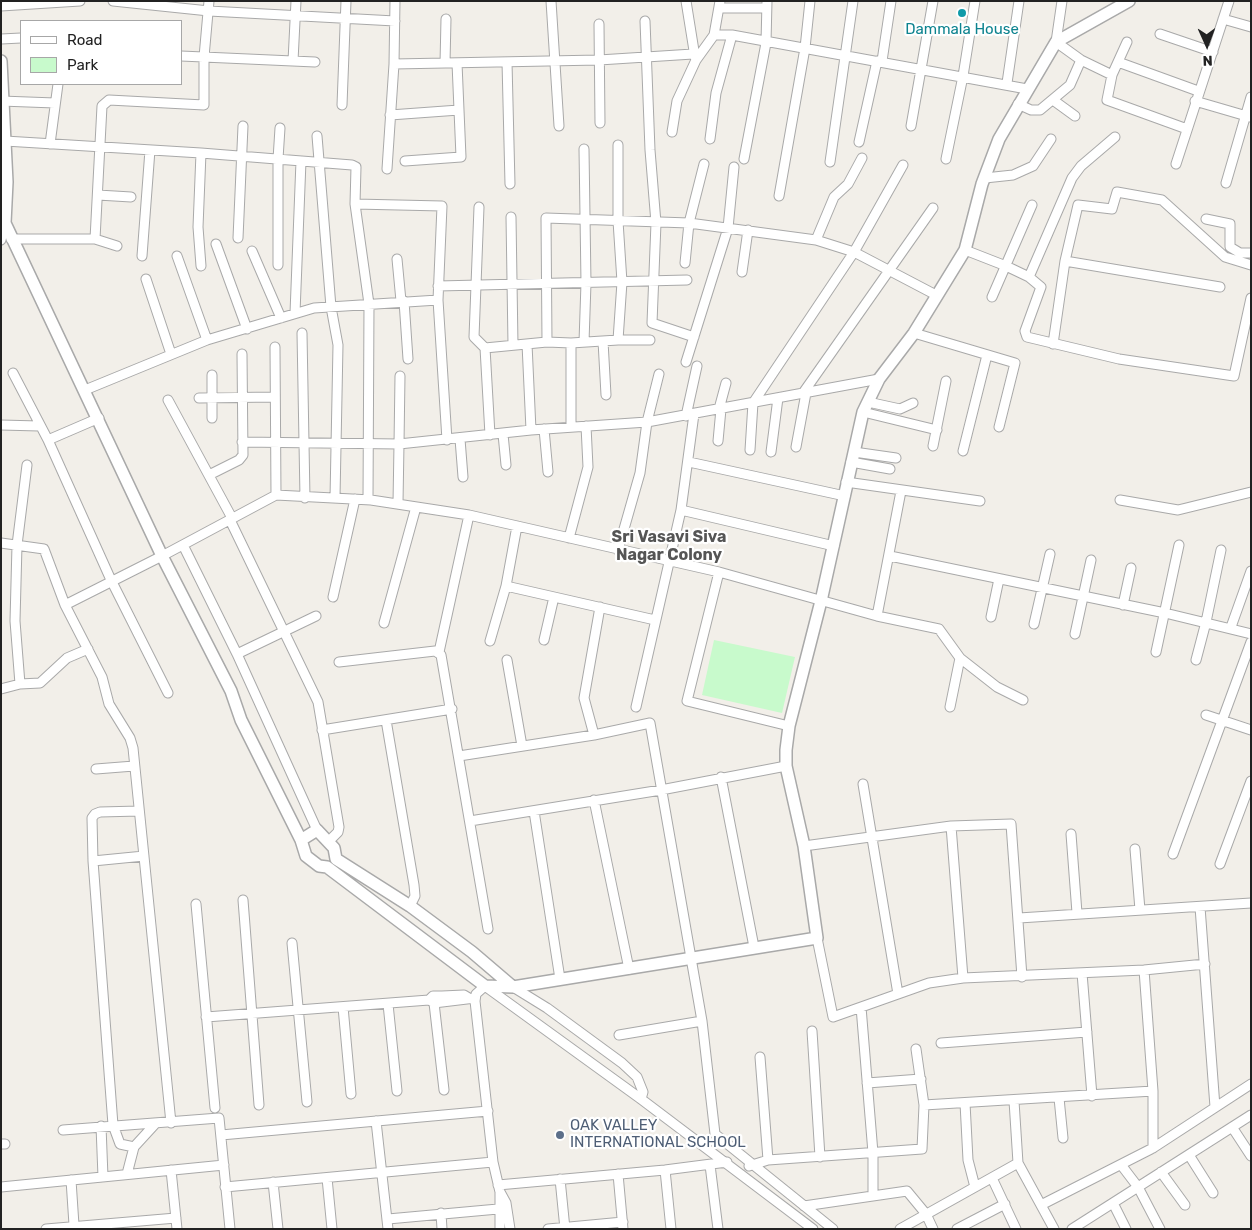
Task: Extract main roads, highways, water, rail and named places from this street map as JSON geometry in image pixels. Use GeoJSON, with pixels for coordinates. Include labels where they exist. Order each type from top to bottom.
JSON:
{"type":"FeatureCollection","features":[{"type":"Feature","properties":{"kind":"place","name":"Dammala House"},"geometry":{"type":"Point","coordinates":[962,13]}},
{"type":"Feature","properties":{"kind":"place","name":"OAK VALLEY INTERNATIONAL SCHOOL"},"geometry":{"type":"Point","coordinates":[560,1135]}},
{"type":"Feature","properties":{"kind":"district","name":"Sri Vasavi Siva Nagar Colony"},"geometry":{"type":"Point","coordinates":[669,546]}}]}
